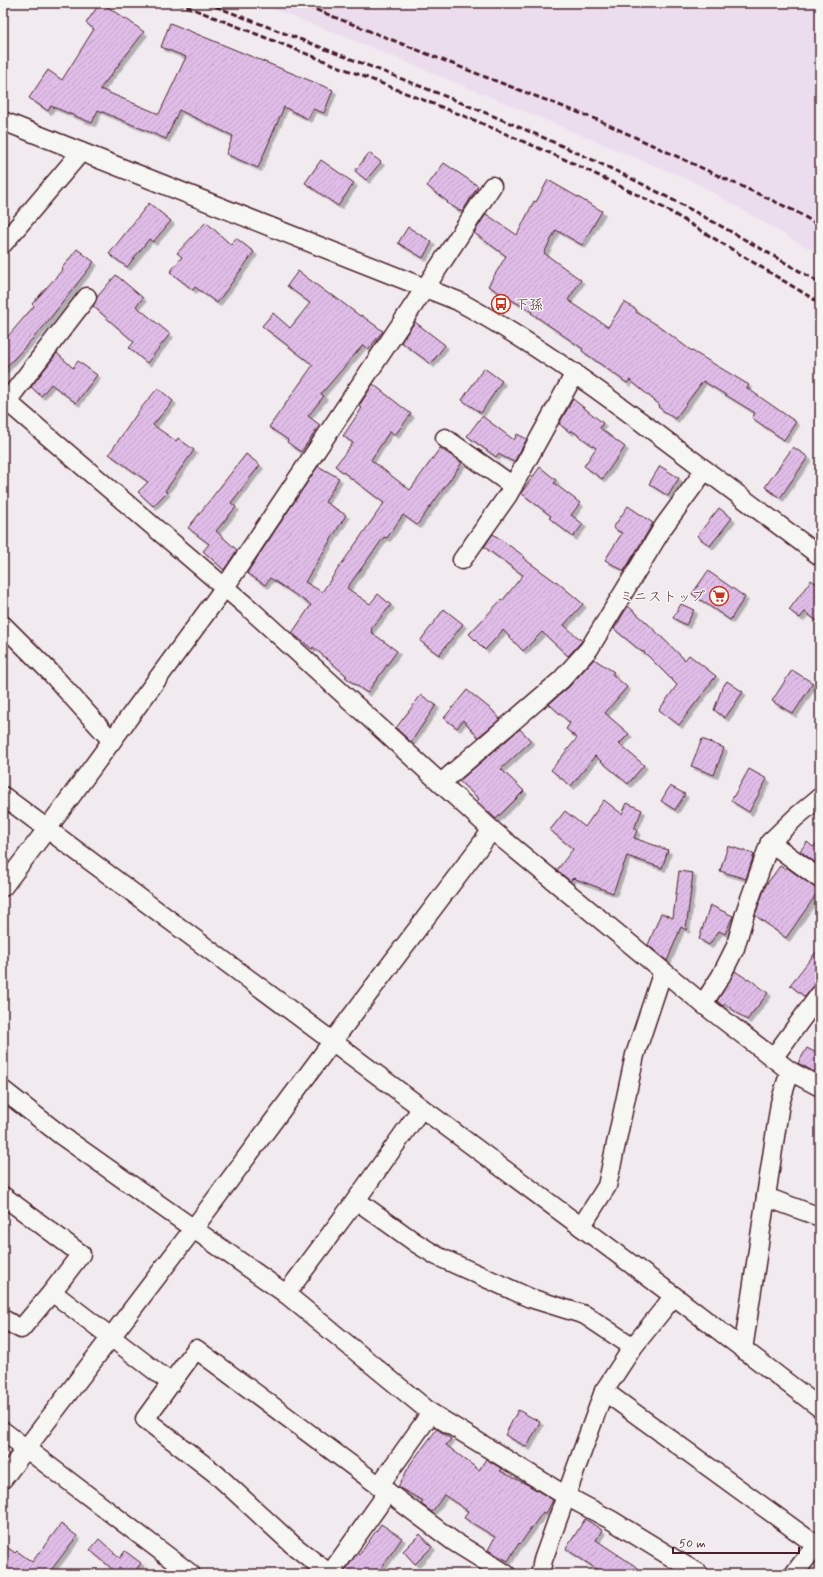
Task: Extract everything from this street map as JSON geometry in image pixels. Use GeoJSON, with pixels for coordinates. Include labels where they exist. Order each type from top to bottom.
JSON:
{"type":"FeatureCollection","features":[{"type":"Feature","properties":{"kind":"street"},"geometry":{"type":"LineString","coordinates":[[3,121],[458,301],[493,320],[575,373],[820,556]]}},
{"type":"Feature","properties":{"kind":"street"},"geometry":{"type":"LineString","coordinates":[[3,244],[81,152]]}},
{"type":"Feature","properties":{"kind":"street"},"geometry":{"type":"LineString","coordinates":[[3,887],[225,587],[492,186]]}},
{"type":"Feature","properties":{"kind":"street"},"geometry":{"type":"LineString","coordinates":[[88,297],[5,400],[225,587],[492,830],[703,1004],[790,1071],[820,1087]]}},
{"type":"Feature","properties":{"kind":"street"},"geometry":{"type":"LineString","coordinates":[[462,560],[513,486],[575,373]]}},
{"type":"Feature","properties":{"kind":"street"},"geometry":{"type":"LineString","coordinates":[[445,438],[513,486]]}},
{"type":"Feature","properties":{"kind":"street"},"geometry":{"type":"LineString","coordinates":[[441,783],[561,680],[589,648],[660,533],[705,470]]}},
{"type":"Feature","properties":{"kind":"street"},"geometry":{"type":"LineString","coordinates":[[3,625],[50,672],[112,741]]}},
{"type":"Feature","properties":{"kind":"street"},"geometry":{"type":"LineString","coordinates":[[3,796],[421,1109],[674,1296],[820,1408]]}},
{"type":"Feature","properties":{"kind":"street"},"geometry":{"type":"LineString","coordinates":[[703,1004],[721,976],[735,948],[746,910],[770,842],[820,797]]}},
{"type":"Feature","properties":{"kind":"street"},"geometry":{"type":"LineString","coordinates":[[3,1479],[112,1337],[492,830]]}},
{"type":"Feature","properties":{"kind":"street"},"geometry":{"type":"LineString","coordinates":[[770,842],[820,879]]}},
{"type":"Feature","properties":{"kind":"street"},"geometry":{"type":"LineString","coordinates":[[580,1227],[607,1186],[635,1055],[663,971]]}},
{"type":"Feature","properties":{"kind":"street"},"geometry":{"type":"LineString","coordinates":[[773,1058],[820,994]]}},
{"type":"Feature","properties":{"kind":"street"},"geometry":{"type":"LineString","coordinates":[[743,1350],[780,1103],[790,1071]]}},
{"type":"Feature","properties":{"kind":"street"},"geometry":{"type":"LineString","coordinates":[[3,1090],[62,1136],[286,1294],[431,1413],[566,1496],[671,1555],[699,1574]]}},
{"type":"Feature","properties":{"kind":"street"},"geometry":{"type":"LineString","coordinates":[[286,1294],[421,1109]]}},
{"type":"Feature","properties":{"kind":"street"},"geometry":{"type":"LineString","coordinates":[[3,1196],[81,1254],[21,1329],[3,1319]]}},
{"type":"Feature","properties":{"kind":"street"},"geometry":{"type":"LineString","coordinates":[[766,1196],[820,1217]]}},
{"type":"Feature","properties":{"kind":"street"},"geometry":{"type":"LineString","coordinates":[[356,1200],[416,1243],[437,1256],[530,1298],[584,1315],[633,1347]]}},
{"type":"Feature","properties":{"kind":"street"},"geometry":{"type":"LineString","coordinates":[[52,1292],[171,1383]]}},
{"type":"Feature","properties":{"kind":"street"},"geometry":{"type":"LineString","coordinates":[[540,1574],[543,1560],[604,1390],[633,1347],[674,1296]]}},
{"type":"Feature","properties":{"kind":"street"},"geometry":{"type":"LineString","coordinates":[[330,1574],[293,1545],[216,1474],[145,1419],[196,1349],[453,1541],[506,1574]]}},
{"type":"Feature","properties":{"kind":"street"},"geometry":{"type":"LineString","coordinates":[[604,1390],[818,1543],[794,1574]]}},
{"type":"Feature","properties":{"kind":"street"},"geometry":{"type":"LineString","coordinates":[[330,1574],[431,1413]]}},
{"type":"Feature","properties":{"kind":"street"},"geometry":{"type":"LineString","coordinates":[[3,1431],[192,1574]]}},
{"type":"Feature","properties":{"kind":"street"},"geometry":{"type":"LineString","coordinates":[[315,1574],[330,1574]]}},
{"type":"Feature","properties":{"kind":"shaded area"},"geometry":{"type":"Polygon","coordinates":[[[258,3],[820,3],[820,255],[696,183],[365,45],[258,3]]]}},
{"type":"Feature","properties":{"kind":"building"},"geometry":{"type":"Polygon","coordinates":[[[100,3],[125,18],[144,32],[100,89],[159,114],[186,57],[161,47],[170,23],[333,90],[324,113],[313,109],[308,119],[284,107],[258,168],[226,154],[233,136],[179,110],[166,139],[98,110],[92,123],[51,106],[48,111],[29,98],[48,70],[62,80],[94,29],[86,23],[100,3]]]}},
{"type":"Feature","properties":{"kind":"building"},"geometry":{"type":"Polygon","coordinates":[[[369,153],[381,162],[366,180],[355,171],[369,153]]]}},
{"type":"Feature","properties":{"kind":"building"},"geometry":{"type":"Polygon","coordinates":[[[321,160],[354,183],[338,206],[305,183],[321,160]]]}},
{"type":"Feature","properties":{"kind":"building"},"geometry":{"type":"Polygon","coordinates":[[[444,163],[478,186],[462,212],[447,203],[448,202],[427,186],[444,163]]]}},
{"type":"Feature","properties":{"kind":"building"},"geometry":{"type":"Polygon","coordinates":[[[548,180],[602,211],[582,245],[556,230],[544,253],[581,280],[568,300],[608,327],[624,302],[637,310],[636,312],[659,326],[689,349],[749,385],[747,388],[796,422],[784,440],[752,418],[755,413],[703,381],[675,419],[658,407],[660,405],[630,380],[627,383],[582,351],[583,349],[531,313],[532,312],[488,286],[506,256],[474,233],[486,214],[517,235],[534,201],[536,202],[548,180]]]}},
{"type":"Feature","properties":{"kind":"building"},"geometry":{"type":"Polygon","coordinates":[[[149,203],[171,221],[153,242],[149,239],[127,267],[109,254],[149,203]]]}},
{"type":"Feature","properties":{"kind":"building"},"geometry":{"type":"Polygon","coordinates":[[[206,222],[231,245],[236,238],[254,252],[217,303],[195,287],[193,290],[170,272],[182,257],[177,253],[206,222]]]}},
{"type":"Feature","properties":{"kind":"building"},"geometry":{"type":"Polygon","coordinates":[[[408,227],[432,242],[423,258],[398,243],[408,227]]]}},
{"type":"Feature","properties":{"kind":"building"},"geometry":{"type":"Polygon","coordinates":[[[77,249],[94,262],[45,325],[3,371],[3,342],[34,306],[32,304],[63,269],[62,268],[77,249]]]}},
{"type":"Feature","properties":{"kind":"building"},"geometry":{"type":"Polygon","coordinates":[[[298,271],[383,331],[368,350],[363,345],[321,394],[324,396],[308,416],[320,425],[301,452],[287,442],[288,440],[269,427],[313,365],[262,326],[273,313],[290,328],[310,303],[287,286],[298,271]]]}},
{"type":"Feature","properties":{"kind":"building"},"geometry":{"type":"Polygon","coordinates":[[[116,275],[143,298],[136,306],[170,334],[147,363],[129,348],[134,342],[93,306],[97,297],[116,275]]]}},
{"type":"Feature","properties":{"kind":"building"},"geometry":{"type":"Polygon","coordinates":[[[415,322],[445,345],[431,364],[401,342],[415,322]]]}},
{"type":"Feature","properties":{"kind":"building"},"geometry":{"type":"Polygon","coordinates":[[[57,353],[73,368],[78,361],[97,375],[76,403],[51,384],[41,396],[31,387],[57,353]]]}},
{"type":"Feature","properties":{"kind":"building"},"geometry":{"type":"Polygon","coordinates":[[[484,368],[502,381],[481,413],[462,400],[484,368]]]}},
{"type":"Feature","properties":{"kind":"building"},"geometry":{"type":"Polygon","coordinates":[[[373,384],[411,414],[395,435],[390,431],[371,460],[410,490],[440,448],[462,463],[417,525],[403,515],[387,538],[384,537],[347,588],[370,604],[378,594],[391,605],[371,629],[371,632],[397,651],[367,693],[345,677],[347,676],[313,647],[312,649],[292,633],[311,605],[270,578],[265,585],[247,573],[318,466],[339,478],[325,502],[346,515],[305,582],[322,592],[384,503],[335,466],[353,443],[343,436],[362,408],[359,406],[373,384]]]}},
{"type":"Feature","properties":{"kind":"building"},"geometry":{"type":"Polygon","coordinates":[[[158,388],[173,401],[153,425],[176,441],[178,438],[194,450],[165,491],[167,492],[153,506],[138,492],[148,482],[109,454],[141,408],[158,388]]]}},
{"type":"Feature","properties":{"kind":"building"},"geometry":{"type":"Polygon","coordinates":[[[573,399],[603,423],[600,428],[625,447],[602,479],[584,466],[596,448],[571,430],[570,432],[559,424],[573,399]]]}},
{"type":"Feature","properties":{"kind":"building"},"geometry":{"type":"Polygon","coordinates":[[[482,416],[514,440],[517,434],[527,439],[514,462],[498,454],[496,457],[467,436],[482,416]]]}},
{"type":"Feature","properties":{"kind":"building"},"geometry":{"type":"Polygon","coordinates":[[[793,447],[808,457],[780,498],[765,487],[793,447]]]}},
{"type":"Feature","properties":{"kind":"building"},"geometry":{"type":"Polygon","coordinates":[[[246,454],[260,465],[231,503],[236,507],[216,531],[237,550],[224,570],[203,551],[209,544],[188,528],[246,454]]]}},
{"type":"Feature","properties":{"kind":"building"},"geometry":{"type":"Polygon","coordinates":[[[660,466],[679,478],[668,496],[649,484],[660,466]]]}},
{"type":"Feature","properties":{"kind":"building"},"geometry":{"type":"Polygon","coordinates":[[[540,467],[556,480],[554,483],[580,503],[571,515],[583,524],[573,537],[549,518],[551,516],[521,493],[540,467]]]}},
{"type":"Feature","properties":{"kind":"building"},"geometry":{"type":"Polygon","coordinates":[[[628,506],[653,523],[624,571],[605,560],[622,533],[613,528],[628,506]]]}},
{"type":"Feature","properties":{"kind":"building"},"geometry":{"type":"Polygon","coordinates":[[[719,508],[732,518],[710,546],[697,536],[719,508]]]}},
{"type":"Feature","properties":{"kind":"building"},"geometry":{"type":"Polygon","coordinates":[[[493,534],[524,556],[523,558],[556,581],[583,604],[564,625],[582,641],[568,656],[542,632],[523,651],[503,630],[485,650],[469,634],[501,600],[502,601],[523,575],[484,547],[493,534]]]}},
{"type":"Feature","properties":{"kind":"building","name":"ミニストップ"},"geometry":{"type":"Polygon","coordinates":[[[708,571],[745,597],[730,620],[692,594],[708,571]]]}},
{"type":"Feature","properties":{"kind":"building"},"geometry":{"type":"Polygon","coordinates":[[[811,580],[820,586],[820,623],[805,612],[800,618],[789,610],[811,580]]]}},
{"type":"Feature","properties":{"kind":"building"},"geometry":{"type":"Polygon","coordinates":[[[681,604],[694,610],[686,625],[673,618],[681,604]]]}},
{"type":"Feature","properties":{"kind":"building"},"geometry":{"type":"Polygon","coordinates":[[[628,606],[685,660],[689,655],[716,676],[679,725],[659,710],[677,685],[643,651],[642,652],[614,629],[628,606]]]}},
{"type":"Feature","properties":{"kind":"building"},"geometry":{"type":"Polygon","coordinates":[[[444,609],[463,624],[439,655],[420,641],[444,609]]]}},
{"type":"Feature","properties":{"kind":"building"},"geometry":{"type":"Polygon","coordinates":[[[594,659],[614,672],[612,674],[627,687],[605,713],[629,734],[619,744],[644,765],[628,784],[595,756],[571,786],[551,770],[577,738],[566,729],[570,723],[549,704],[569,687],[594,659]]]}},
{"type":"Feature","properties":{"kind":"building"},"geometry":{"type":"Polygon","coordinates":[[[792,670],[813,683],[793,714],[772,701],[792,670]]]}},
{"type":"Feature","properties":{"kind":"building"},"geometry":{"type":"Polygon","coordinates":[[[727,681],[743,692],[725,718],[714,710],[722,688],[727,681]]]}},
{"type":"Feature","properties":{"kind":"building"},"geometry":{"type":"Polygon","coordinates":[[[467,690],[492,710],[500,719],[478,737],[463,720],[457,728],[444,718],[467,690]]]}},
{"type":"Feature","properties":{"kind":"building"},"geometry":{"type":"Polygon","coordinates":[[[421,695],[436,705],[411,742],[396,728],[421,695]]]}},
{"type":"Feature","properties":{"kind":"building"},"geometry":{"type":"Polygon","coordinates":[[[520,729],[531,741],[501,769],[524,791],[496,819],[477,801],[479,799],[459,781],[520,729]]]}},
{"type":"Feature","properties":{"kind":"building"},"geometry":{"type":"Polygon","coordinates":[[[702,739],[724,748],[714,775],[691,766],[702,739]]]}},
{"type":"Feature","properties":{"kind":"building"},"geometry":{"type":"Polygon","coordinates":[[[749,769],[767,779],[749,812],[731,801],[749,769]]]}},
{"type":"Feature","properties":{"kind":"building"},"geometry":{"type":"Polygon","coordinates":[[[670,786],[685,794],[675,810],[661,801],[670,786]]]}},
{"type":"Feature","properties":{"kind":"building"},"geometry":{"type":"Polygon","coordinates":[[[604,800],[622,814],[627,803],[642,810],[634,829],[637,830],[634,838],[668,850],[662,868],[627,856],[613,893],[573,878],[570,881],[557,870],[573,849],[550,830],[565,811],[585,827],[604,800]]]}},
{"type":"Feature","properties":{"kind":"building"},"geometry":{"type":"Polygon","coordinates":[[[820,840],[820,866],[800,851],[807,842],[813,847],[820,840]]]}},
{"type":"Feature","properties":{"kind":"building"},"geometry":{"type":"Polygon","coordinates":[[[728,846],[754,854],[746,879],[720,871],[728,846]]]}},
{"type":"Feature","properties":{"kind":"building"},"geometry":{"type":"Polygon","coordinates":[[[780,866],[785,869],[786,867],[814,887],[820,889],[786,938],[755,915],[766,885],[780,866]]]}},
{"type":"Feature","properties":{"kind":"building"},"geometry":{"type":"Polygon","coordinates":[[[679,871],[693,873],[686,930],[681,927],[667,961],[648,945],[661,913],[673,918],[679,871]]]}},
{"type":"Feature","properties":{"kind":"building"},"geometry":{"type":"Polygon","coordinates":[[[710,905],[733,916],[725,934],[719,931],[709,945],[699,939],[710,905]]]}},
{"type":"Feature","properties":{"kind":"building"},"geometry":{"type":"Polygon","coordinates":[[[820,947],[820,981],[805,997],[790,985],[820,947]]]}},
{"type":"Feature","properties":{"kind":"building"},"geometry":{"type":"Polygon","coordinates":[[[735,971],[747,979],[748,978],[768,993],[747,1020],[725,1004],[723,1006],[717,1001],[735,971]]]}},
{"type":"Feature","properties":{"kind":"building"},"geometry":{"type":"Polygon","coordinates":[[[807,1048],[820,1055],[820,1075],[798,1063],[807,1048]]]}},
{"type":"Feature","properties":{"kind":"building"},"geometry":{"type":"Polygon","coordinates":[[[518,1410],[540,1422],[527,1447],[505,1435],[518,1410]]]}},
{"type":"Feature","properties":{"kind":"building"},"geometry":{"type":"Polygon","coordinates":[[[437,1429],[451,1439],[446,1445],[479,1470],[486,1459],[502,1469],[500,1471],[553,1500],[546,1514],[543,1512],[520,1544],[519,1543],[508,1561],[488,1550],[495,1537],[464,1518],[468,1511],[444,1495],[432,1512],[421,1504],[423,1501],[398,1487],[411,1463],[437,1429]]]}},
{"type":"Feature","properties":{"kind":"building"},"geometry":{"type":"Polygon","coordinates":[[[585,1519],[602,1530],[596,1540],[647,1574],[604,1574],[566,1549],[585,1519]]]}},
{"type":"Feature","properties":{"kind":"building"},"geometry":{"type":"Polygon","coordinates":[[[61,1524],[77,1536],[48,1574],[3,1574],[3,1544],[15,1553],[17,1551],[32,1562],[61,1524]]]}},
{"type":"Feature","properties":{"kind":"building"},"geometry":{"type":"Polygon","coordinates":[[[381,1524],[402,1538],[377,1574],[343,1574],[357,1553],[359,1555],[381,1524]]]}},
{"type":"Feature","properties":{"kind":"building"},"geometry":{"type":"Polygon","coordinates":[[[420,1534],[432,1547],[415,1564],[403,1551],[420,1534]]]}},
{"type":"Feature","properties":{"kind":"building"},"geometry":{"type":"Polygon","coordinates":[[[99,1539],[120,1558],[125,1551],[141,1563],[133,1574],[118,1574],[90,1550],[99,1539]]]}},
{"type":"Feature","properties":{"kind":"railway"},"geometry":{"type":"LineString","coordinates":[[178,3],[474,120],[575,164],[664,208],[820,303]]}},
{"type":"Feature","properties":{"kind":"railway"},"geometry":{"type":"LineString","coordinates":[[207,3],[491,115],[584,156],[674,201],[820,283]]}},
{"type":"Feature","properties":{"kind":"railway"},"geometry":{"type":"LineString","coordinates":[[299,3],[598,120],[795,211],[820,226]]}},
{"type":"Feature","properties":{"kind":"place","name":"下孫"},"geometry":{"type":"Point","coordinates":[501,304]}},
{"type":"Feature","properties":{"kind":"place","name":"ミニストップ"},"geometry":{"type":"Point","coordinates":[719,596]}}]}
